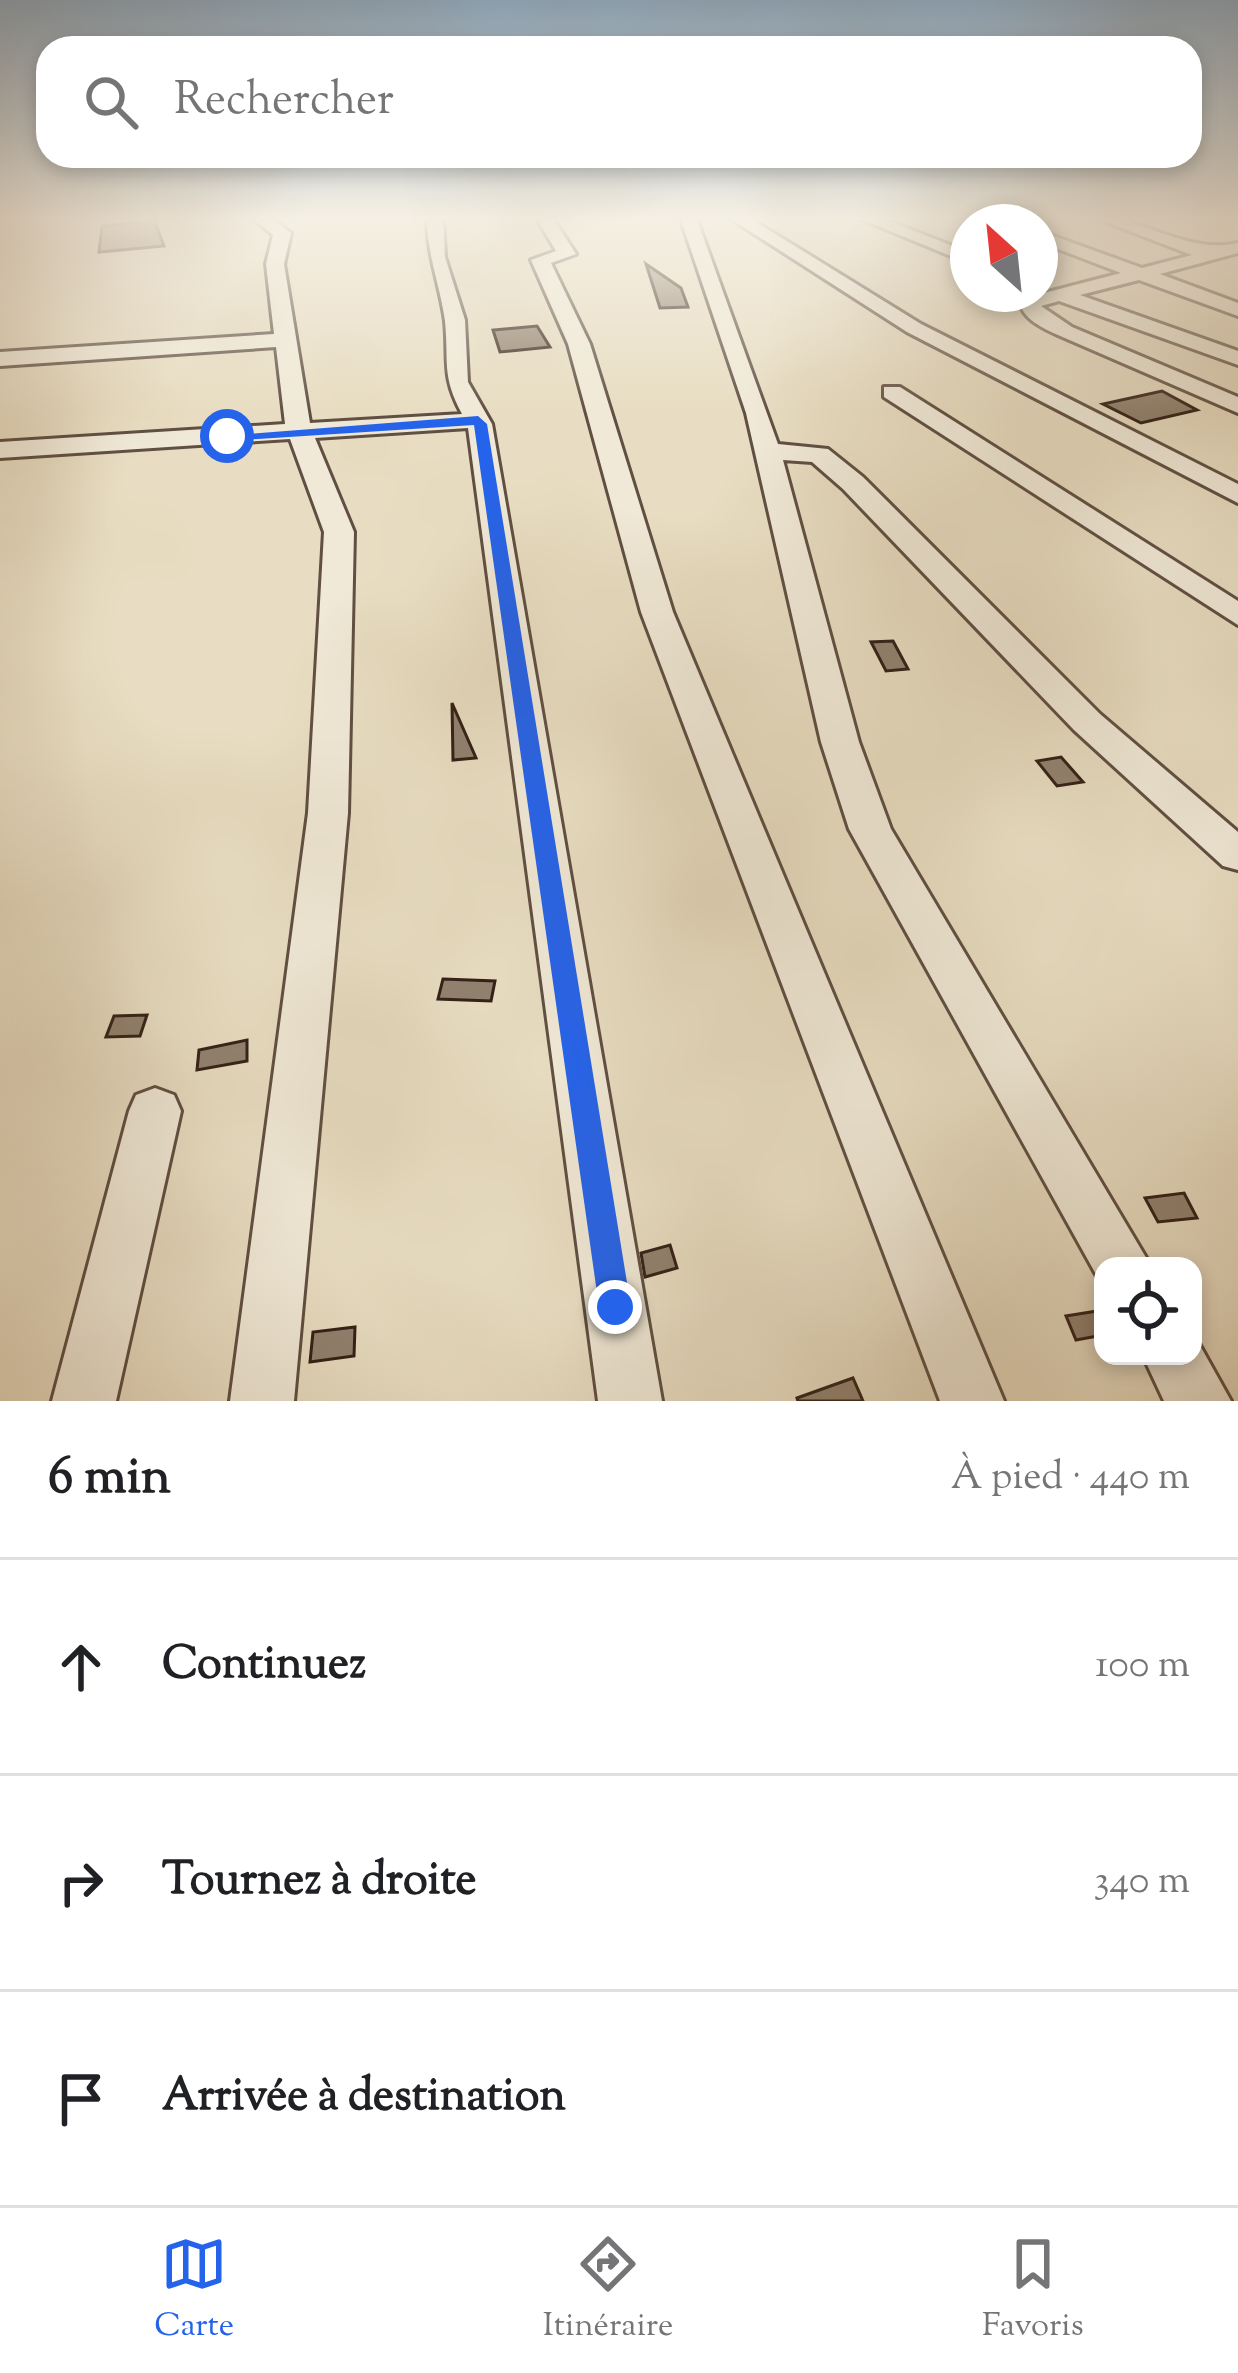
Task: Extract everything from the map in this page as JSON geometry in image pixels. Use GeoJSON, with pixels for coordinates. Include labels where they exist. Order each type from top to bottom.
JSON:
{"type":"FeatureCollection","features":[{"type":"Feature","properties":{"kind":"street"},"geometry":{"type":"LineString","coordinates":[[262,1401],[328,813],[339,532],[300,431],[278,282]]}},
{"type":"Feature","properties":{"kind":"street"},"geometry":{"type":"LineString","coordinates":[[444,282],[455,320],[456,382],[478,420],[631,1401]]}},
{"type":"Feature","properties":{"kind":"street"},"geometry":{"type":"LineString","coordinates":[[549,282],[578,344],[657,612],[972,1401]]}},
{"type":"Feature","properties":{"kind":"street"},"geometry":{"type":"LineString","coordinates":[[711,282],[758,413],[840,742],[870,829],[1117,1257]]}},
{"type":"Feature","properties":{"kind":"street"},"geometry":{"type":"LineString","coordinates":[[841,282],[914,328],[1238,494]]}},
{"type":"Feature","properties":{"kind":"street"},"geometry":{"type":"LineString","coordinates":[[1058,289],[1095,282]]}},
{"type":"Feature","properties":{"kind":"street"},"geometry":{"type":"LineString","coordinates":[[1161,282],[1238,310]]}},
{"type":"Feature","properties":{"kind":"street"},"geometry":{"type":"LineString","coordinates":[[1058,294],[1238,358]]}},
{"type":"Feature","properties":{"kind":"street"},"geometry":{"type":"LineString","coordinates":[[1035,312],[1065,331],[1238,406]]}},
{"type":"Feature","properties":{"kind":"street"},"geometry":{"type":"LineString","coordinates":[[0,359],[286,340]]}},
{"type":"Feature","properties":{"kind":"street"},"geometry":{"type":"LineString","coordinates":[[892,392],[1238,615]]}},
{"type":"Feature","properties":{"kind":"street"},"geometry":{"type":"LineString","coordinates":[[0,450],[478,420]]}},
{"type":"Feature","properties":{"kind":"street"},"geometry":{"type":"LineString","coordinates":[[764,450],[819,455],[854,484],[1087,722],[1238,855]]}},
{"type":"Feature","properties":{"kind":"street"},"geometry":{"type":"LineString","coordinates":[[84,1401],[155,1111]]}},
{"type":"Feature","properties":{"kind":"street"},"geometry":{"type":"LineString","coordinates":[[1179,1365],[1199,1401]]}},
{"type":"Feature","properties":{"kind":"building"},"geometry":{"type":"Polygon","coordinates":[[[652,282],[673,282],[681,288],[688,307],[660,308],[652,282]]]}},
{"type":"Feature","properties":{"kind":"building"},"geometry":{"type":"Polygon","coordinates":[[[537,326],[550,347],[500,352],[493,330],[537,326]]]}},
{"type":"Feature","properties":{"kind":"building"},"geometry":{"type":"Polygon","coordinates":[[[1162,391],[1197,410],[1141,423],[1103,404],[1162,391]]]}},
{"type":"Feature","properties":{"kind":"building"},"geometry":{"type":"Polygon","coordinates":[[[893,641],[908,669],[886,671],[871,642],[893,641]]]}},
{"type":"Feature","properties":{"kind":"building"},"geometry":{"type":"Polygon","coordinates":[[[452,703],[476,758],[453,760],[452,703]]]}},
{"type":"Feature","properties":{"kind":"building"},"geometry":{"type":"Polygon","coordinates":[[[1061,757],[1083,782],[1057,786],[1037,761],[1061,757]]]}},
{"type":"Feature","properties":{"kind":"building"},"geometry":{"type":"Polygon","coordinates":[[[443,979],[495,981],[491,1001],[438,999],[443,979]]]}},
{"type":"Feature","properties":{"kind":"building"},"geometry":{"type":"Polygon","coordinates":[[[147,1015],[140,1036],[106,1037],[114,1016],[147,1015]]]}},
{"type":"Feature","properties":{"kind":"building"},"geometry":{"type":"Polygon","coordinates":[[[247,1040],[247,1061],[197,1070],[199,1050],[247,1040]]]}},
{"type":"Feature","properties":{"kind":"building"},"geometry":{"type":"Polygon","coordinates":[[[1184,1193],[1197,1218],[1158,1222],[1145,1198],[1184,1193]]]}},
{"type":"Feature","properties":{"kind":"building"},"geometry":{"type":"Polygon","coordinates":[[[670,1245],[677,1268],[645,1277],[641,1253],[670,1245]]]}},
{"type":"Feature","properties":{"kind":"building"},"geometry":{"type":"Polygon","coordinates":[[[1094,1311],[1094,1337],[1076,1340],[1066,1316],[1094,1311]]]}},
{"type":"Feature","properties":{"kind":"building"},"geometry":{"type":"Polygon","coordinates":[[[355,1327],[354,1356],[310,1362],[313,1332],[355,1327]]]}},
{"type":"Feature","properties":{"kind":"building"},"geometry":{"type":"Polygon","coordinates":[[[853,1378],[863,1401],[798,1401],[797,1398],[853,1378]]]}},
{"type":"Feature","properties":{"kind":"route"},"geometry":{"type":"LineString","coordinates":[[227,436],[478,420],[480,424],[615,1307]]}}]}
